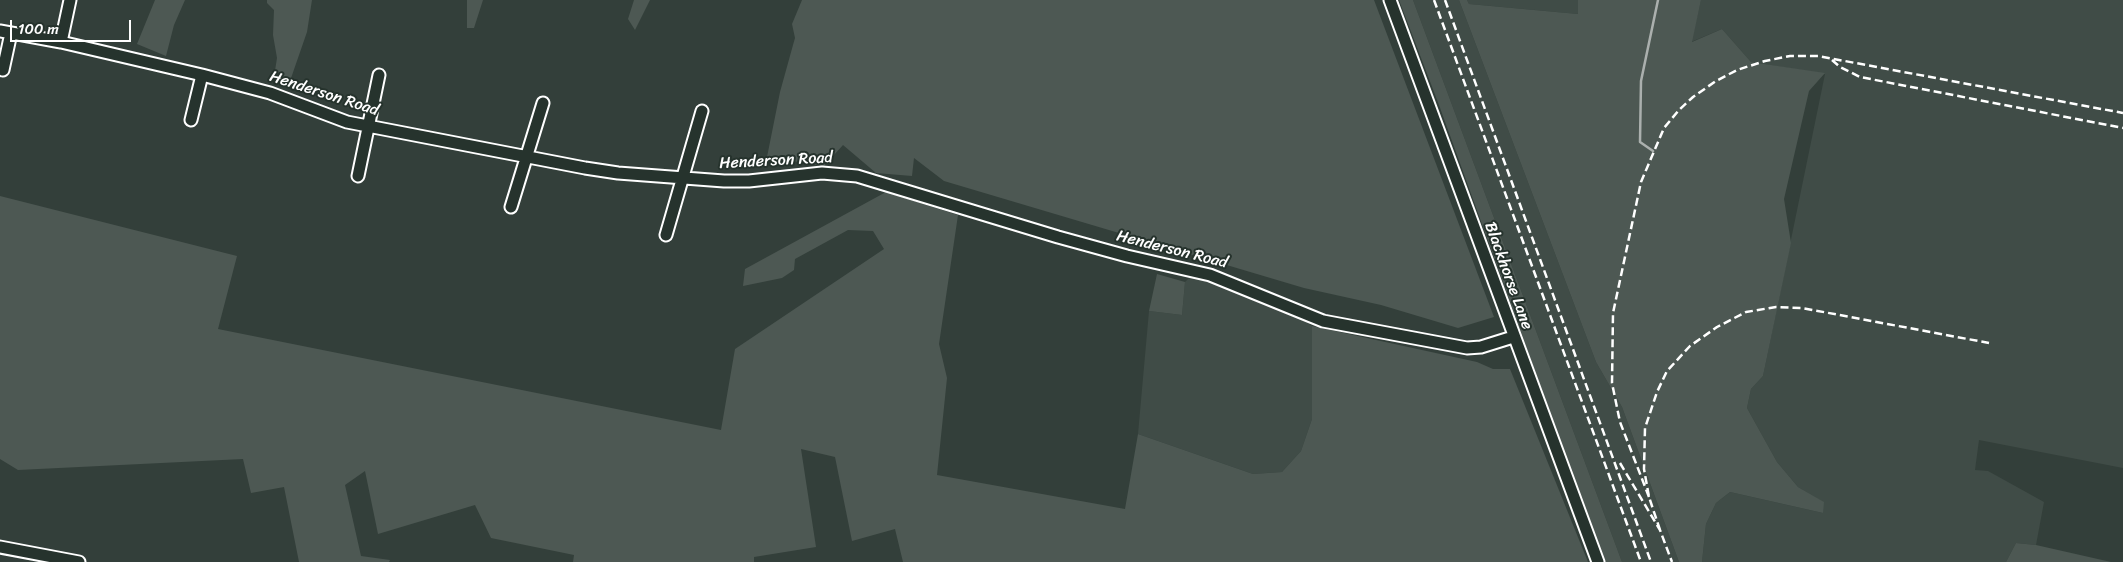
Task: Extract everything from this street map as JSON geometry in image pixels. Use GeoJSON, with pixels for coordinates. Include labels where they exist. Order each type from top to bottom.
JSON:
{"type":"FeatureCollection","features":[{"type":"Feature","properties":{"kind":"street"},"geometry":{"type":"LineString","coordinates":[[61,42],[70,0]]}},
{"type":"Feature","properties":{"kind":"street","name":"Blackhorse Lane"},"geometry":{"type":"LineString","coordinates":[[1390,0],[1513,337],[1598,562]]}},
{"type":"Feature","properties":{"kind":"street"},"geometry":{"type":"LineString","coordinates":[[3,70],[6,32]]}},
{"type":"Feature","properties":{"kind":"street","name":"Henderson Road"},"geometry":{"type":"LineString","coordinates":[[6,32],[61,42],[202,75],[270,93],[347,122],[618,173],[749,181],[822,173],[847,174],[1058,237],[1127,256],[1210,275],[1324,321],[1466,348],[1481,347],[1513,337]]}},
{"type":"Feature","properties":{"kind":"street"},"geometry":{"type":"LineString","coordinates":[[358,176],[379,74]]}},
{"type":"Feature","properties":{"kind":"street"},"geometry":{"type":"LineString","coordinates":[[192,120],[202,75]]}},
{"type":"Feature","properties":{"kind":"street"},"geometry":{"type":"LineString","coordinates":[[511,207],[543,103]]}},
{"type":"Feature","properties":{"kind":"street"},"geometry":{"type":"LineString","coordinates":[[666,235],[702,111]]}},
{"type":"Feature","properties":{"kind":"street"},"geometry":{"type":"LineString","coordinates":[[0,547],[79,562]]}},
{"type":"Feature","properties":{"kind":"shaded area"},"geometry":{"type":"Polygon","coordinates":[[[155,0],[185,0],[174,25],[166,56],[137,44],[155,0]]]}},
{"type":"Feature","properties":{"kind":"shaded area"},"geometry":{"type":"Polygon","coordinates":[[[267,0],[312,0],[307,32],[290,81],[274,77],[277,58],[273,35],[274,10],[267,3],[267,0]]]}},
{"type":"Feature","properties":{"kind":"shaded area"},"geometry":{"type":"Polygon","coordinates":[[[467,0],[483,0],[474,28],[467,28],[467,0]]]}},
{"type":"Feature","properties":{"kind":"shaded area"},"geometry":{"type":"Polygon","coordinates":[[[634,0],[650,0],[635,30],[628,19],[634,0]]]}},
{"type":"Feature","properties":{"kind":"shaded area"},"geometry":{"type":"Polygon","coordinates":[[[802,0],[1374,0],[1494,317],[1458,328],[1381,305],[1304,288],[944,181],[914,158],[912,176],[876,173],[843,145],[824,166],[767,157],[780,92],[795,38],[792,24],[802,0]]]}},
{"type":"Feature","properties":{"kind":"shaded area"},"geometry":{"type":"Polygon","coordinates":[[[1399,0],[1413,0],[1622,562],[1604,562],[1439,105],[1399,0]]]}},
{"type":"Feature","properties":{"kind":"shaded area"},"geometry":{"type":"Polygon","coordinates":[[[1413,0],[1459,0],[1596,362],[1622,407],[1679,562],[1622,562],[1413,0]]]}},
{"type":"Feature","properties":{"kind":"shaded area"},"geometry":{"type":"Polygon","coordinates":[[[1459,0],[1467,0],[1469,4],[1578,14],[1578,0],[1701,0],[1692,42],[1722,29],[1751,62],[1825,73],[1809,91],[1784,199],[1791,243],[1763,376],[1751,389],[1747,408],[1777,462],[1798,487],[1824,502],[1823,513],[1730,492],[1716,503],[1706,524],[1702,562],[1679,562],[1622,407],[1596,362],[1459,0]]]}},
{"type":"Feature","properties":{"kind":"shaded area"},"geometry":{"type":"Polygon","coordinates":[[[1467,0],[1578,0],[1578,14],[1469,4],[1467,0]]]}},
{"type":"Feature","properties":{"kind":"shaded area"},"geometry":{"type":"Polygon","coordinates":[[[1701,0],[2123,0],[2123,468],[1979,440],[1975,470],[1988,471],[2044,502],[2036,545],[2016,543],[2006,562],[1702,562],[1706,524],[1716,503],[1730,492],[1823,513],[1823,502],[1798,487],[1777,462],[1747,408],[1751,389],[1763,376],[1825,74],[1751,62],[1722,29],[1691,42],[1701,0]]]}},
{"type":"Feature","properties":{"kind":"shaded area"},"geometry":{"type":"Polygon","coordinates":[[[886,192],[958,215],[939,344],[947,378],[937,475],[1125,509],[1138,434],[1253,474],[1282,472],[1301,451],[1312,419],[1312,326],[1477,362],[1493,369],[1510,369],[1588,562],[903,562],[895,529],[852,541],[835,457],[801,449],[816,547],[754,557],[754,562],[573,562],[574,555],[491,538],[475,505],[378,534],[365,471],[345,485],[361,556],[390,560],[389,562],[299,562],[284,487],[251,493],[243,459],[18,470],[0,459],[0,196],[237,256],[218,329],[721,430],[735,349],[884,249],[873,231],[848,230],[795,259],[794,270],[782,278],[743,286],[745,269],[886,192]]]}},
{"type":"Feature","properties":{"kind":"shaded area"},"geometry":{"type":"Polygon","coordinates":[[[1157,274],[1185,282],[1182,315],[1149,311],[1157,274]]]}},
{"type":"Feature","properties":{"kind":"shaded area"},"geometry":{"type":"Polygon","coordinates":[[[1191,276],[1235,291],[1303,320],[1312,326],[1312,419],[1301,451],[1282,472],[1253,474],[1138,434],[1149,311],[1182,315],[1185,282],[1191,276]]]}},
{"type":"Feature","properties":{"kind":"shaded area"},"geometry":{"type":"Polygon","coordinates":[[[2016,543],[2036,545],[2111,562],[2006,562],[2016,543]]]}},
{"type":"Feature","properties":{"kind":"waterway"},"geometry":{"type":"LineString","coordinates":[[1653,151],[1640,142],[1641,81],[1658,0]]}},
{"type":"Feature","properties":{"kind":"railway"},"geometry":{"type":"LineString","coordinates":[[1434,0],[1641,562]]}},
{"type":"Feature","properties":{"kind":"railway"},"geometry":{"type":"LineString","coordinates":[[1445,0],[1651,562]]}},
{"type":"Feature","properties":{"kind":"railway"},"geometry":{"type":"LineString","coordinates":[[1649,497],[1620,422],[1612,383],[1613,313],[1641,182],[1664,128],[1693,97],[1716,81],[1737,70],[1765,61],[1790,56],[1818,56],[2123,113]]}},
{"type":"Feature","properties":{"kind":"railway"},"geometry":{"type":"LineString","coordinates":[[1832,60],[1840,67],[1860,77],[2123,128]]}},
{"type":"Feature","properties":{"kind":"railway"},"geometry":{"type":"LineString","coordinates":[[1660,530],[1649,497],[1644,469],[1645,428],[1657,392],[1667,371],[1690,346],[1717,327],[1746,312],[1776,307],[1802,308],[1989,343]]}},
{"type":"Feature","properties":{"kind":"railway"},"geometry":{"type":"LineString","coordinates":[[1620,463],[1660,530],[1672,562]]}}]}
